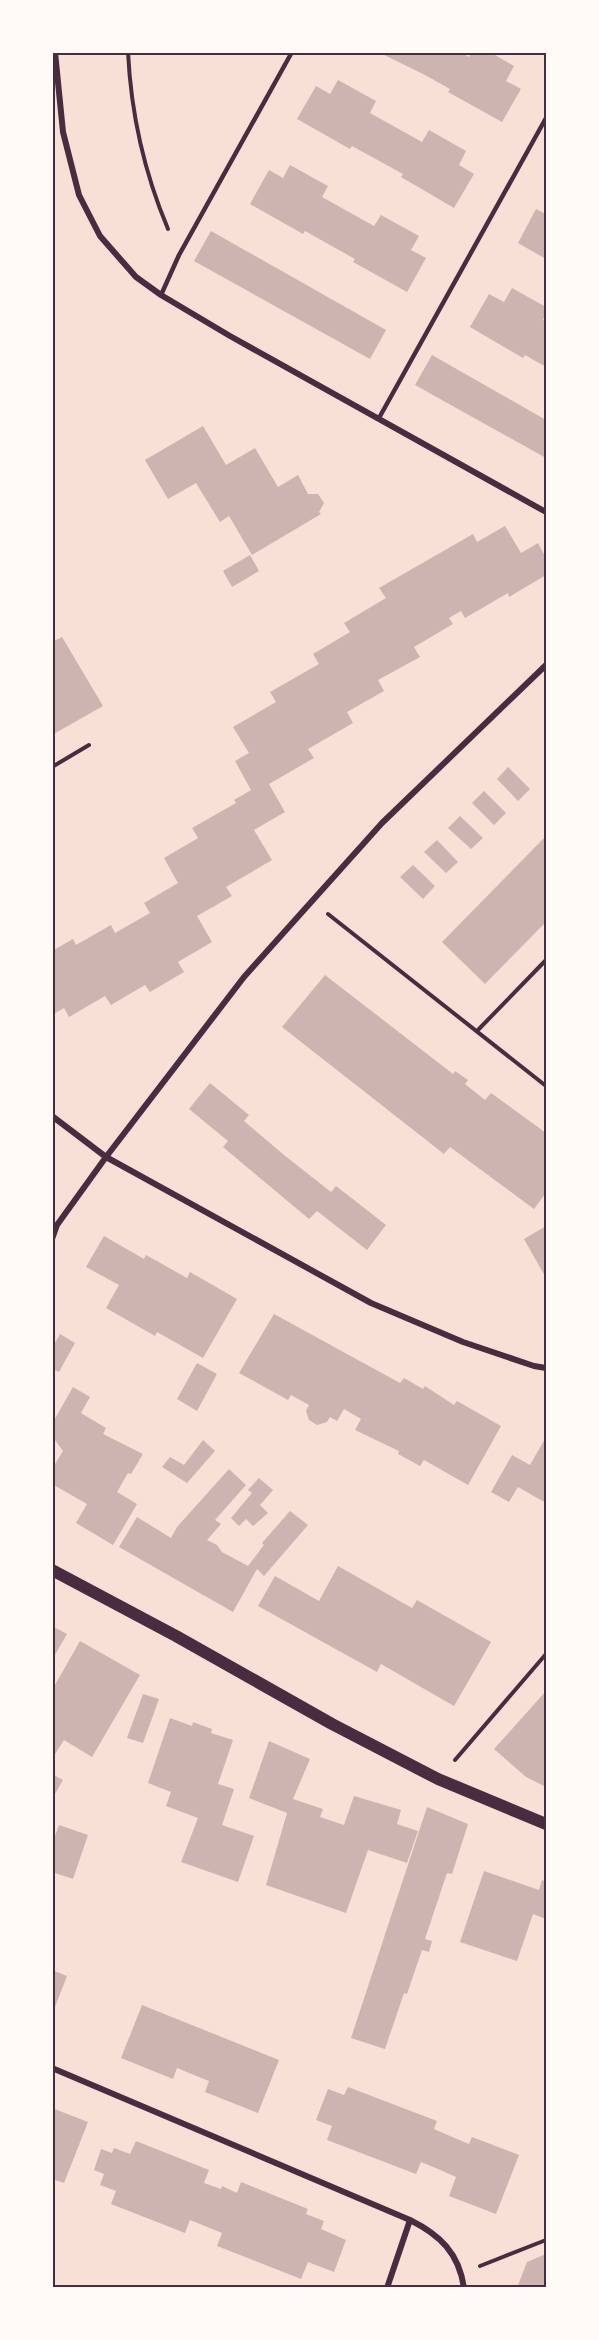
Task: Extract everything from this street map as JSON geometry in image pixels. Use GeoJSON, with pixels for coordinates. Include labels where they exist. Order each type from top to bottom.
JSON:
{"type":"FeatureCollection","features":[{"type":"Feature","properties":{"kind":"main road"},"geometry":{"type":"LineString","coordinates":[[52,1570],[176,1636],[332,1724],[438,1779],[546,1824]]}},
{"type":"Feature","properties":{"kind":"street"},"geometry":{"type":"LineString","coordinates":[[55,52],[67,152],[79,195],[88,216],[114,255],[136,277],[161,295],[230,336],[546,512]]}},
{"type":"Feature","properties":{"kind":"street"},"geometry":{"type":"LineString","coordinates":[[52,1239],[55,1226],[244,977],[382,823],[546,665]]}},
{"type":"Feature","properties":{"kind":"street"},"geometry":{"type":"LineString","coordinates":[[52,1116],[106,1157],[371,1303],[464,1342],[546,1368]]}},
{"type":"Feature","properties":{"kind":"street"},"geometry":{"type":"LineString","coordinates":[[52,2068],[434,2232],[450,2252],[462,2273],[464,2288]]}},
{"type":"Feature","properties":{"kind":"street"},"geometry":{"type":"LineString","coordinates":[[387,2288],[410,2220]]}},
{"type":"Feature","properties":{"kind":"lane"},"geometry":{"type":"LineString","coordinates":[[161,295],[179,255],[292,52]]}},
{"type":"Feature","properties":{"kind":"lane"},"geometry":{"type":"LineString","coordinates":[[379,418],[546,118]]}},
{"type":"Feature","properties":{"kind":"path"},"geometry":{"type":"LineString","coordinates":[[128,52],[131,99],[140,146],[158,203],[179,255]]}},
{"type":"Feature","properties":{"kind":"path"},"geometry":{"type":"LineString","coordinates":[[52,767],[89,745]]}},
{"type":"Feature","properties":{"kind":"path"},"geometry":{"type":"LineString","coordinates":[[311,901],[546,1086]]}},
{"type":"Feature","properties":{"kind":"path"},"geometry":{"type":"LineString","coordinates":[[477,1031],[546,960]]}},
{"type":"Feature","properties":{"kind":"path"},"geometry":{"type":"LineString","coordinates":[[438,1779],[546,1654]]}},
{"type":"Feature","properties":{"kind":"path"},"geometry":{"type":"LineString","coordinates":[[462,2273],[546,2240]]}},
{"type":"Feature","properties":{"kind":"building"},"geometry":{"type":"Polygon","coordinates":[[[378,52],[461,52],[469,57],[472,52],[490,52],[514,66],[506,81],[521,89],[502,122],[448,92],[450,89],[378,52]]]}},
{"type":"Feature","properties":{"kind":"building"},"geometry":{"type":"Polygon","coordinates":[[[338,80],[376,101],[370,113],[422,142],[429,130],[466,151],[459,165],[474,174],[454,208],[401,177],[403,174],[352,146],[350,149],[297,119],[316,86],[330,94],[338,80]]]}},
{"type":"Feature","properties":{"kind":"building"},"geometry":{"type":"Polygon","coordinates":[[[290,165],[328,186],[322,197],[374,226],[381,215],[419,236],[411,250],[426,258],[407,292],[353,262],[355,259],[305,231],[303,234],[250,204],[269,170],[283,178],[290,165]]]}},
{"type":"Feature","properties":{"kind":"building"},"geometry":{"type":"Polygon","coordinates":[[[536,209],[546,214],[546,259],[518,243],[536,209]]]}},
{"type":"Feature","properties":{"kind":"building"},"geometry":{"type":"Polygon","coordinates":[[[211,231],[386,330],[370,359],[194,261],[211,231]]]}},
{"type":"Feature","properties":{"kind":"building"},"geometry":{"type":"Polygon","coordinates":[[[512,288],[546,307],[543,320],[546,322],[546,367],[525,355],[523,358],[470,327],[489,294],[504,302],[512,288]]]}},
{"type":"Feature","properties":{"kind":"building"},"geometry":{"type":"Polygon","coordinates":[[[432,355],[546,420],[546,458],[415,385],[432,355]]]}},
{"type":"Feature","properties":{"kind":"building"},"geometry":{"type":"Polygon","coordinates":[[[203,426],[226,465],[255,448],[278,487],[298,475],[308,494],[318,494],[324,503],[319,512],[321,514],[252,555],[229,516],[220,522],[196,483],[168,499],[145,460],[203,426]]]}},
{"type":"Feature","properties":{"kind":"building"},"geometry":{"type":"Polygon","coordinates":[[[505,526],[521,553],[538,543],[546,558],[546,575],[509,597],[508,593],[465,618],[461,611],[449,618],[453,624],[414,647],[420,657],[378,680],[384,691],[347,712],[353,723],[308,749],[314,758],[269,784],[285,812],[254,830],[272,860],[226,887],[232,896],[197,916],[212,942],[178,962],[184,972],[150,992],[145,985],[111,1005],[105,996],[69,1017],[64,1008],[52,1015],[52,951],[73,939],[76,945],[111,925],[115,933],[150,913],[144,903],[178,883],[164,858],[198,838],[192,828],[236,803],[234,800],[251,790],[235,761],[249,753],[233,727],[276,702],[270,692],[319,664],[313,654],[350,632],[344,623],[386,598],[379,588],[473,534],[477,542],[505,526]]]}},
{"type":"Feature","properties":{"kind":"building"},"geometry":{"type":"Polygon","coordinates":[[[250,555],[259,571],[232,587],[223,571],[250,555]]]}},
{"type":"Feature","properties":{"kind":"building"},"geometry":{"type":"Polygon","coordinates":[[[62,637],[103,706],[52,735],[52,642],[62,637]]]}},
{"type":"Feature","properties":{"kind":"building"},"geometry":{"type":"Polygon","coordinates":[[[508,767],[530,789],[518,801],[497,779],[508,767]]]}},
{"type":"Feature","properties":{"kind":"building"},"geometry":{"type":"Polygon","coordinates":[[[484,791],[506,813],[494,825],[472,803],[484,791]]]}},
{"type":"Feature","properties":{"kind":"building"},"geometry":{"type":"Polygon","coordinates":[[[460,816],[483,838],[471,849],[448,828],[460,816]]]}},
{"type":"Feature","properties":{"kind":"building"},"geometry":{"type":"Polygon","coordinates":[[[546,836],[546,922],[485,984],[442,942],[546,836]]]}},
{"type":"Feature","properties":{"kind":"building"},"geometry":{"type":"Polygon","coordinates":[[[437,840],[458,862],[446,873],[424,852],[437,840]]]}},
{"type":"Feature","properties":{"kind":"building"},"geometry":{"type":"Polygon","coordinates":[[[413,865],[435,886],[423,899],[400,877],[413,865]]]}},
{"type":"Feature","properties":{"kind":"building"},"geometry":{"type":"Polygon","coordinates":[[[325,975],[453,1074],[455,1071],[468,1080],[465,1084],[485,1100],[491,1093],[546,1133],[546,1193],[534,1209],[450,1147],[444,1154],[282,1027],[325,975]]]}},
{"type":"Feature","properties":{"kind":"building"},"geometry":{"type":"Polygon","coordinates":[[[210,1083],[249,1115],[244,1121],[284,1155],[331,1192],[336,1186],[386,1225],[367,1250],[317,1211],[309,1219],[223,1147],[228,1141],[189,1109],[210,1083]]]}},
{"type":"Feature","properties":{"kind":"building"},"geometry":{"type":"Polygon","coordinates":[[[546,1226],[546,1278],[524,1239],[546,1226]]]}},
{"type":"Feature","properties":{"kind":"building"},"geometry":{"type":"Polygon","coordinates":[[[104,1236],[144,1259],[146,1255],[187,1278],[190,1272],[237,1299],[203,1358],[157,1332],[155,1336],[106,1308],[119,1285],[86,1267],[104,1236]]]}},
{"type":"Feature","properties":{"kind":"building"},"geometry":{"type":"Polygon","coordinates":[[[274,1314],[400,1383],[404,1378],[423,1389],[425,1386],[454,1405],[457,1401],[501,1426],[468,1485],[424,1460],[420,1466],[398,1454],[399,1451],[355,1430],[361,1419],[344,1409],[337,1421],[330,1417],[327,1422],[317,1425],[309,1420],[306,1411],[309,1405],[291,1395],[288,1400],[239,1373],[274,1314]]]}},
{"type":"Feature","properties":{"kind":"building"},"geometry":{"type":"Polygon","coordinates":[[[60,1334],[75,1343],[59,1372],[52,1369],[52,1348],[60,1334]]]}},
{"type":"Feature","properties":{"kind":"building"},"geometry":{"type":"Polygon","coordinates":[[[197,1363],[217,1374],[197,1411],[177,1399],[197,1363]]]}},
{"type":"Feature","properties":{"kind":"building"},"geometry":{"type":"Polygon","coordinates":[[[73,1387],[90,1397],[81,1413],[106,1428],[103,1434],[143,1454],[117,1492],[137,1504],[113,1545],[76,1523],[87,1504],[52,1484],[52,1469],[63,1451],[52,1436],[52,1424],[73,1387]]]}},
{"type":"Feature","properties":{"kind":"building"},"geometry":{"type":"Polygon","coordinates":[[[546,1437],[546,1503],[518,1487],[509,1502],[491,1492],[512,1455],[530,1465],[546,1437]]]}},
{"type":"Feature","properties":{"kind":"building"},"geometry":{"type":"Polygon","coordinates":[[[203,1440],[215,1451],[187,1483],[162,1467],[170,1457],[184,1465],[203,1440]]]}},
{"type":"Feature","properties":{"kind":"building"},"geometry":{"type":"Polygon","coordinates":[[[229,1469],[246,1485],[215,1520],[221,1524],[207,1540],[217,1545],[222,1552],[248,1566],[264,1545],[262,1543],[290,1511],[308,1525],[264,1576],[257,1569],[233,1612],[119,1547],[137,1517],[171,1538],[177,1527],[229,1469]]]}},
{"type":"Feature","properties":{"kind":"building"},"geometry":{"type":"Polygon","coordinates":[[[259,1478],[273,1490],[260,1505],[268,1513],[253,1526],[246,1519],[239,1526],[231,1518],[252,1493],[248,1490],[259,1478]]]}},
{"type":"Feature","properties":{"kind":"building"},"geometry":{"type":"Polygon","coordinates":[[[338,1566],[412,1608],[417,1600],[491,1642],[454,1706],[381,1664],[377,1672],[258,1606],[275,1576],[319,1601],[338,1566]]]}},
{"type":"Feature","properties":{"kind":"building"},"geometry":{"type":"Polygon","coordinates":[[[52,1626],[67,1634],[52,1660],[52,1626]]]}},
{"type":"Feature","properties":{"kind":"building"},"geometry":{"type":"Polygon","coordinates":[[[80,1641],[140,1675],[92,1757],[64,1740],[52,1759],[52,1690],[80,1641]]]}},
{"type":"Feature","properties":{"kind":"building"},"geometry":{"type":"Polygon","coordinates":[[[546,1691],[546,1782],[544,1786],[526,1777],[494,1749],[546,1691]]]}},
{"type":"Feature","properties":{"kind":"building"},"geometry":{"type":"Polygon","coordinates":[[[143,1694],[159,1699],[143,1743],[127,1738],[143,1694]]]}},
{"type":"Feature","properties":{"kind":"building"},"geometry":{"type":"Polygon","coordinates":[[[170,1718],[192,1726],[193,1722],[212,1729],[211,1733],[233,1740],[218,1784],[234,1789],[222,1825],[254,1836],[238,1882],[181,1862],[198,1818],[166,1806],[171,1792],[148,1783],[170,1718]]]}},
{"type":"Feature","properties":{"kind":"building"},"geometry":{"type":"Polygon","coordinates":[[[269,1741],[310,1759],[293,1799],[323,1809],[320,1817],[344,1825],[354,1796],[401,1810],[397,1824],[418,1831],[407,1863],[368,1850],[346,1913],[266,1885],[287,1813],[249,1798],[269,1741]]]}},
{"type":"Feature","properties":{"kind":"building"},"geometry":{"type":"Polygon","coordinates":[[[52,1774],[63,1780],[52,1799],[52,1774]]]}},
{"type":"Feature","properties":{"kind":"building"},"geometry":{"type":"Polygon","coordinates":[[[427,1807],[468,1824],[452,1874],[447,1873],[425,1939],[432,1941],[429,1952],[422,1950],[407,1994],[404,1993],[385,2049],[351,2038],[427,1807]]]}},
{"type":"Feature","properties":{"kind":"building"},"geometry":{"type":"Polygon","coordinates":[[[59,1825],[88,1835],[73,1879],[52,1872],[52,1844],[59,1825]]]}},
{"type":"Feature","properties":{"kind":"building"},"geometry":{"type":"Polygon","coordinates":[[[484,1871],[539,1890],[542,1880],[546,1882],[546,1919],[533,1914],[517,1961],[460,1942],[484,1871]]]}},
{"type":"Feature","properties":{"kind":"building"},"geometry":{"type":"Polygon","coordinates":[[[52,1970],[67,1976],[53,2012],[52,2012],[52,1970]]]}},
{"type":"Feature","properties":{"kind":"building"},"geometry":{"type":"Polygon","coordinates":[[[142,2005],[279,2060],[258,2113],[205,2092],[209,2081],[177,2068],[173,2079],[121,2058],[142,2005]]]}},
{"type":"Feature","properties":{"kind":"building"},"geometry":{"type":"Polygon","coordinates":[[[348,2087],[437,2121],[434,2129],[469,2144],[472,2137],[519,2155],[496,2214],[449,2196],[456,2177],[438,2169],[421,2162],[416,2174],[327,2140],[332,2126],[316,2120],[328,2089],[344,2095],[348,2087]]]}},
{"type":"Feature","properties":{"kind":"building"},"geometry":{"type":"Polygon","coordinates":[[[52,2108],[88,2122],[64,2183],[52,2179],[52,2108]]]}},
{"type":"Feature","properties":{"kind":"building"},"geometry":{"type":"Polygon","coordinates":[[[136,2141],[209,2170],[204,2183],[221,2189],[222,2186],[237,2193],[241,2182],[308,2209],[306,2214],[324,2221],[321,2229],[346,2240],[334,2272],[308,2262],[301,2279],[217,2246],[222,2233],[190,2220],[185,2233],[111,2204],[116,2191],[100,2185],[104,2174],[94,2170],[101,2149],[112,2153],[114,2148],[130,2154],[136,2141]]]}},
{"type":"Feature","properties":{"kind":"building"},"geometry":{"type":"Polygon","coordinates":[[[546,2254],[546,2288],[517,2288],[527,2262],[546,2254]]]}}]}
